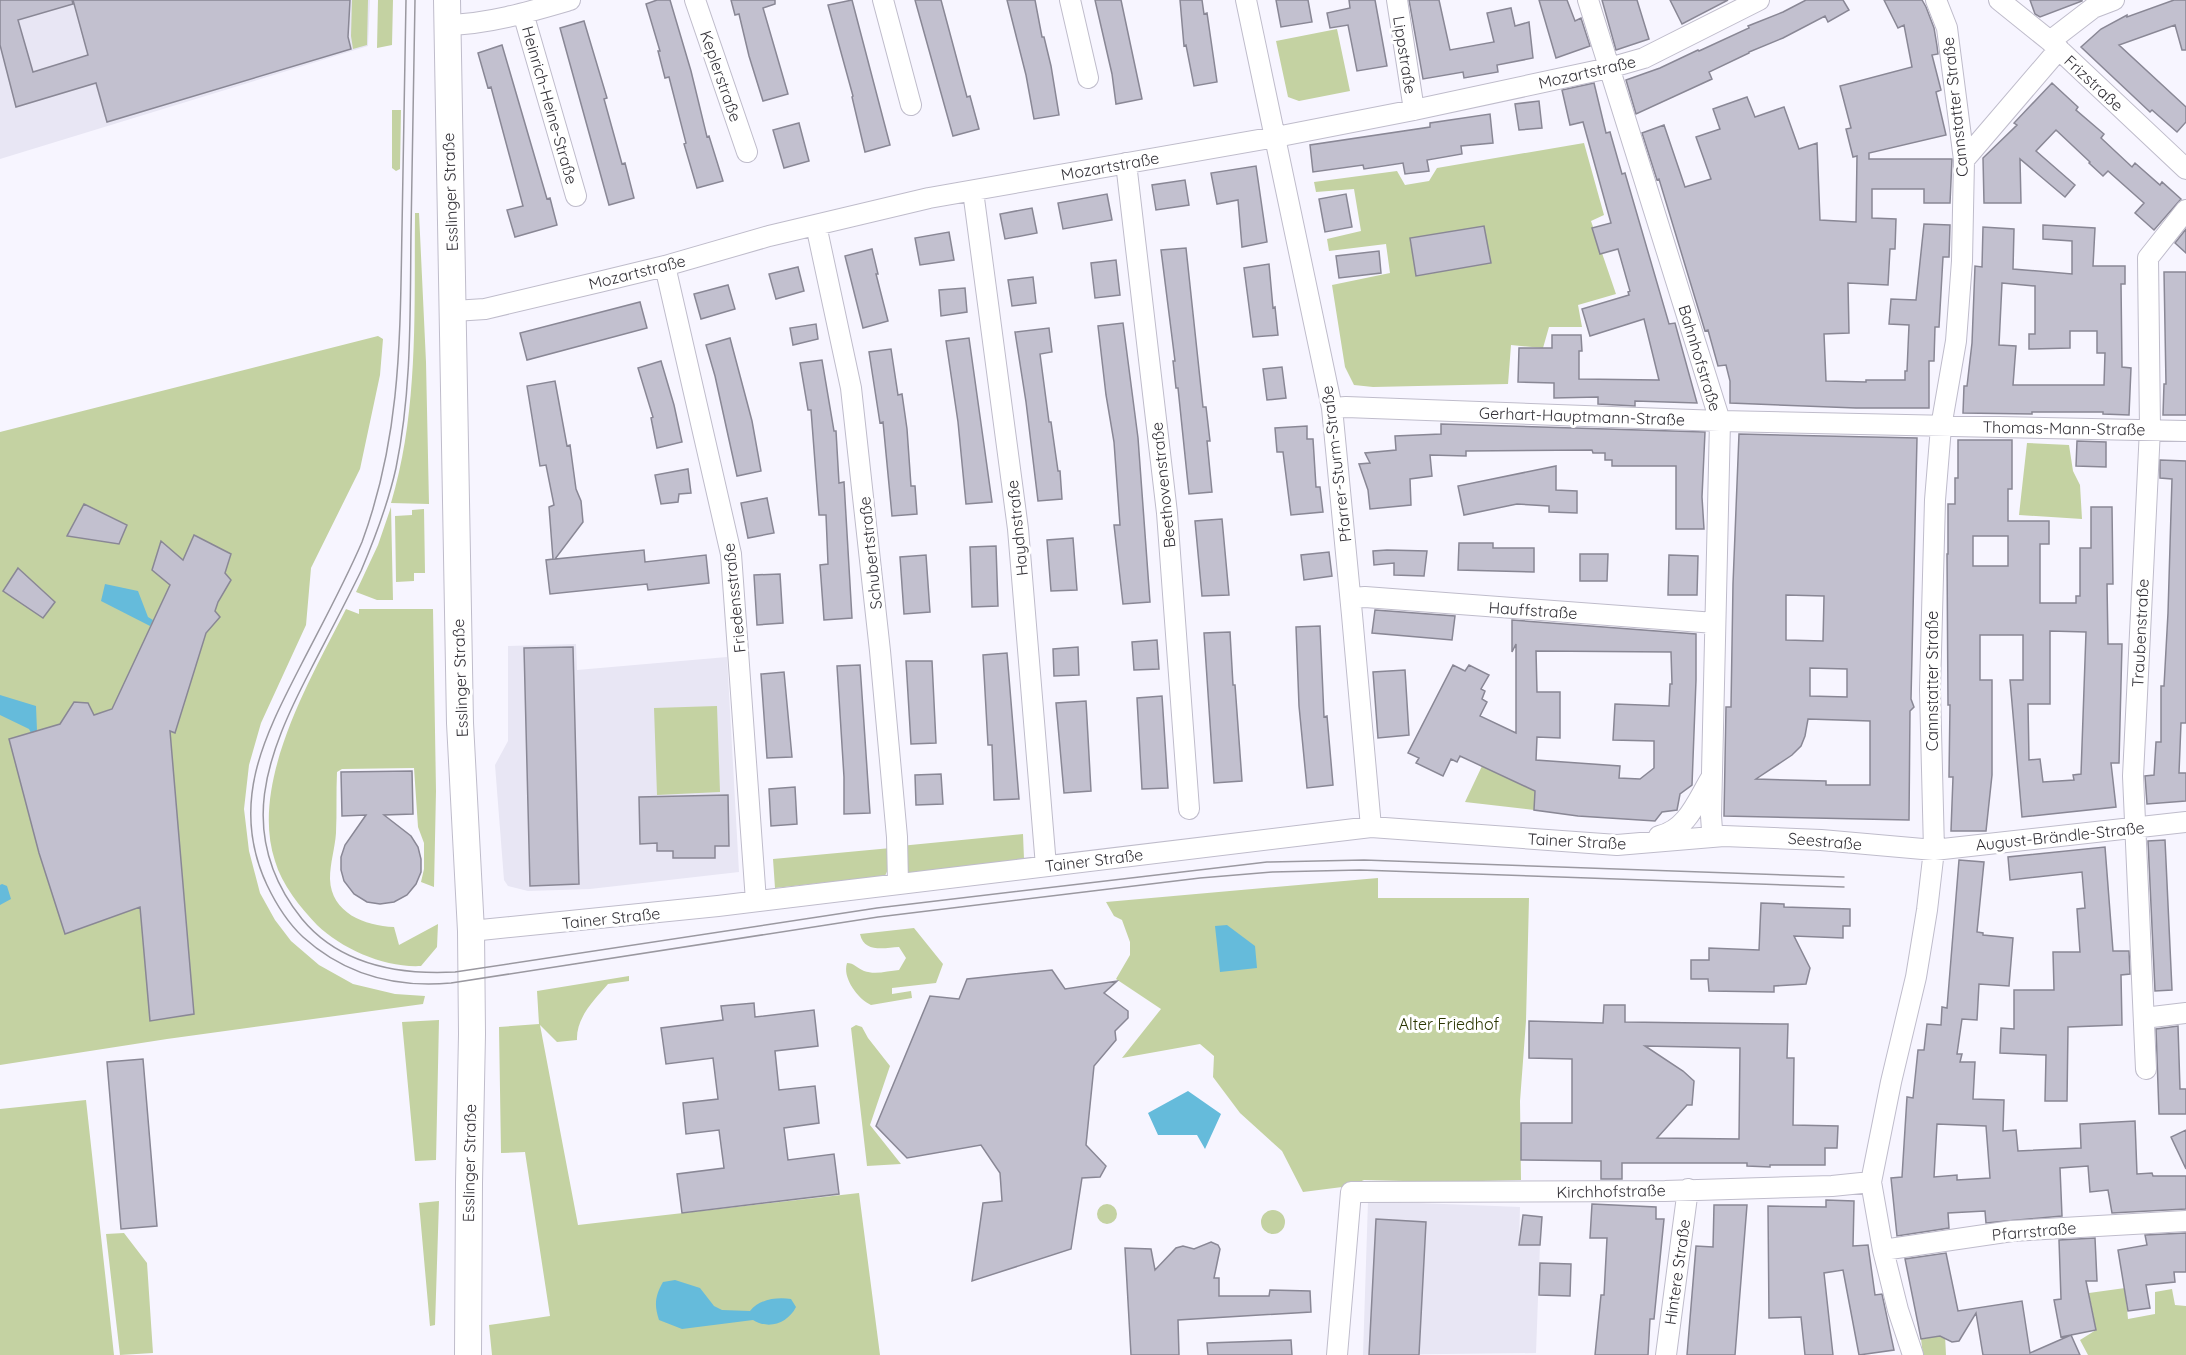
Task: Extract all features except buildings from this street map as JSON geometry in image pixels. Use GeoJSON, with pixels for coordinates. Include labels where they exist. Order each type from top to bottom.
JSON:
{"type":"FeatureCollection","features":[{"type":"Feature","properties":{"kind":"main road","name":"Esslinger Straße"},"geometry":{"type":"LineString","coordinates":[[447,12],[460,723],[471,931],[468,1355]]}},
{"type":"Feature","properties":{"kind":"street"},"geometry":{"type":"LineString","coordinates":[[447,12],[478,23],[523,14],[570,0]]}},
{"type":"Feature","properties":{"kind":"street","name":"Keplerstraße"},"geometry":{"type":"LineString","coordinates":[[695,0],[747,152]]}},
{"type":"Feature","properties":{"kind":"street"},"geometry":{"type":"LineString","coordinates":[[884,0],[910,105]]}},
{"type":"Feature","properties":{"kind":"street"},"geometry":{"type":"LineString","coordinates":[[1070,0],[1088,78]]}},
{"type":"Feature","properties":{"kind":"street","name":"Pfarrer-Sturm-Straße"},"geometry":{"type":"LineString","coordinates":[[1246,0],[1332,408],[1371,828]]}},
{"type":"Feature","properties":{"kind":"street","name":"Lippstraße"},"geometry":{"type":"LineString","coordinates":[[1397,0],[1414,110]]}},
{"type":"Feature","properties":{"kind":"street","name":"Bahnhofstraße"},"geometry":{"type":"LineString","coordinates":[[1588,0],[1720,421],[1711,778],[1711,825],[1717,836]]}},
{"type":"Feature","properties":{"kind":"street","name":"Mozartstraße"},"geometry":{"type":"LineString","coordinates":[[454,311],[485,309],[929,198],[1276,137],[1609,68],[1644,58],[1759,0]]}},
{"type":"Feature","properties":{"kind":"street","name":"Cannstatter Straße"},"geometry":{"type":"LineString","coordinates":[[1913,1355],[1898,1310],[1883,1250],[1871,1182],[1891,1082],[1916,977],[1928,910],[1934,850],[1930,668],[1935,500],[1941,427],[1956,341],[1962,261],[1964,160],[1947,28],[1936,0]]}},
{"type":"Feature","properties":{"kind":"street","name":"Frizstraße"},"geometry":{"type":"LineString","coordinates":[[1999,0],[2055,45],[2186,170]]}},
{"type":"Feature","properties":{"kind":"street"},"geometry":{"type":"LineString","coordinates":[[1964,160],[2055,45],[2093,8],[2115,0]]}},
{"type":"Feature","properties":{"kind":"street","name":"Heinrich-Heine-Straße"},"geometry":{"type":"LineString","coordinates":[[523,14],[576,196]]}},
{"type":"Feature","properties":{"kind":"street","name":"Beethovenstraße"},"geometry":{"type":"LineString","coordinates":[[1126,163],[1167,513],[1189,809]]}},
{"type":"Feature","properties":{"kind":"street","name":"Haydnstraße"},"geometry":{"type":"LineString","coordinates":[[973,191],[1018,529],[1046,866]]}},
{"type":"Feature","properties":{"kind":"street","name":"Traubenstraße"},"geometry":{"type":"LineString","coordinates":[[2146,1070],[2133,776],[2150,429],[2148,258],[2186,210]]}},
{"type":"Feature","properties":{"kind":"street","name":"Schubertstraße"},"geometry":{"type":"LineString","coordinates":[[816,225],[851,388],[871,560],[897,837],[898,884]]}},
{"type":"Feature","properties":{"kind":"street","name":"Friedensstraße"},"geometry":{"type":"LineString","coordinates":[[664,266],[731,554],[756,901]]}},
{"type":"Feature","properties":{"kind":"street","name":"Gerhart-Hauptmann-Straße"},"geometry":{"type":"LineString","coordinates":[[1332,408],[1941,427]]}},
{"type":"Feature","properties":{"kind":"street","name":"Thomas-Mann-Straße"},"geometry":{"type":"LineString","coordinates":[[1941,427],[2186,431]]}},
{"type":"Feature","properties":{"kind":"street","name":"Hauffstraße"},"geometry":{"type":"LineString","coordinates":[[1351,598],[1365,597],[1715,623]]}},
{"type":"Feature","properties":{"kind":"street"},"geometry":{"type":"LineString","coordinates":[[1641,844],[1670,834],[1682,826],[1711,778]]}},
{"type":"Feature","properties":{"kind":"street","name":"August-Brändle-Straße"},"geometry":{"type":"LineString","coordinates":[[1934,850],[2186,822]]}},
{"type":"Feature","properties":{"kind":"street","name":"Tainer Straße"},"geometry":{"type":"LineString","coordinates":[[471,931],[756,901],[1371,828],[1617,845],[1717,836]]}},
{"type":"Feature","properties":{"kind":"street","name":"Seestraße"},"geometry":{"type":"LineString","coordinates":[[1717,836],[1799,839],[1934,850]]}},
{"type":"Feature","properties":{"kind":"street"},"geometry":{"type":"LineString","coordinates":[[2144,1018],[2186,1012]]}},
{"type":"Feature","properties":{"kind":"street","name":"Kirchhofstraße"},"geometry":{"type":"LineString","coordinates":[[1337,1355],[1351,1192],[1655,1191],[1832,1186],[1871,1182]]}},
{"type":"Feature","properties":{"kind":"street","name":"Hintere Straße"},"geometry":{"type":"LineString","coordinates":[[1666,1355],[1688,1189]]}},
{"type":"Feature","properties":{"kind":"street","name":"Pfarrstraße"},"geometry":{"type":"LineString","coordinates":[[1883,1250],[2012,1231],[2186,1221]]}},
{"type":"Feature","properties":{"kind":"shaded area"},"geometry":{"type":"Polygon","coordinates":[[[0,0],[370,0],[368,46],[0,159],[0,0]]]}},
{"type":"Feature","properties":{"kind":"shaded area"},"geometry":{"type":"Polygon","coordinates":[[[576,644],[577,670],[727,657],[739,872],[590,889],[528,891],[508,886],[504,880],[495,765],[508,741],[508,646],[576,644]]]}},
{"type":"Feature","properties":{"kind":"shaded area"},"geometry":{"type":"Polygon","coordinates":[[[1368,1201],[1520,1207],[1519,1245],[1540,1245],[1536,1353],[1363,1355],[1368,1201]]]}},
{"type":"Feature","properties":{"kind":"green space"},"geometry":{"type":"Polygon","coordinates":[[[352,0],[368,0],[367,45],[353,49],[351,36],[352,0]]]}},
{"type":"Feature","properties":{"kind":"green space"},"geometry":{"type":"Polygon","coordinates":[[[378,0],[393,0],[392,45],[377,48],[378,0]]]}},
{"type":"Feature","properties":{"kind":"green space"},"geometry":{"type":"Polygon","coordinates":[[[1337,29],[1350,91],[1299,101],[1288,97],[1276,41],[1337,29]]]}},
{"type":"Feature","properties":{"kind":"green space"},"geometry":{"type":"Polygon","coordinates":[[[392,110],[401,110],[400,169],[396,171],[392,168],[392,110]]]}},
{"type":"Feature","properties":{"kind":"green space"},"geometry":{"type":"Polygon","coordinates":[[[1584,143],[1604,215],[1591,221],[1616,294],[1578,305],[1582,327],[1549,327],[1543,348],[1511,345],[1508,384],[1373,387],[1354,385],[1345,367],[1332,285],[1390,273],[1386,244],[1329,251],[1327,239],[1361,231],[1354,189],[1316,192],[1314,182],[1397,171],[1405,185],[1429,181],[1437,168],[1584,143]]]}},
{"type":"Feature","properties":{"kind":"green space"},"geometry":{"type":"Polygon","coordinates":[[[415,213],[419,213],[426,362],[429,504],[391,503],[400,468],[411,396],[415,213]]]}},
{"type":"Feature","properties":{"kind":"green space"},"geometry":{"type":"Polygon","coordinates":[[[378,336],[383,339],[380,375],[360,469],[311,568],[306,625],[261,723],[249,765],[244,809],[249,851],[260,893],[275,920],[291,941],[319,965],[353,984],[395,994],[425,996],[423,1004],[167,1039],[0,1065],[0,432],[378,336]]]}},
{"type":"Feature","properties":{"kind":"green space"},"geometry":{"type":"Polygon","coordinates":[[[2027,443],[2069,445],[2073,471],[2080,485],[2082,519],[2019,515],[2027,443]]]}},
{"type":"Feature","properties":{"kind":"green space"},"geometry":{"type":"Polygon","coordinates":[[[391,507],[393,600],[377,600],[356,592],[378,545],[391,507]]]}},
{"type":"Feature","properties":{"kind":"green space"},"geometry":{"type":"Polygon","coordinates":[[[424,509],[425,573],[414,573],[414,581],[396,582],[395,516],[412,515],[412,510],[424,509]]]}},
{"type":"Feature","properties":{"kind":"green space"},"geometry":{"type":"Polygon","coordinates":[[[346,609],[359,614],[359,609],[433,609],[436,791],[434,887],[421,882],[424,869],[424,843],[418,827],[414,768],[342,769],[337,772],[336,833],[330,879],[336,901],[343,909],[372,924],[394,927],[399,945],[438,924],[437,947],[421,966],[393,964],[379,960],[351,949],[327,934],[292,895],[275,861],[269,830],[270,798],[277,765],[301,698],[346,609]]]}},
{"type":"Feature","properties":{"kind":"green space"},"geometry":{"type":"Polygon","coordinates":[[[717,706],[720,792],[657,795],[654,708],[717,706]]]}},
{"type":"Feature","properties":{"kind":"green space"},"geometry":{"type":"Polygon","coordinates":[[[1482,766],[1521,784],[1537,772],[1534,810],[1465,802],[1482,766]]]}},
{"type":"Feature","properties":{"kind":"green space"},"geometry":{"type":"Polygon","coordinates":[[[1023,834],[1024,859],[901,874],[900,846],[1023,834]]]}},
{"type":"Feature","properties":{"kind":"green space"},"geometry":{"type":"Polygon","coordinates":[[[891,848],[889,867],[885,876],[775,888],[773,859],[891,848]]]}},
{"type":"Feature","properties":{"kind":"green space","name":"Alter Friedhof"},"geometry":{"type":"Polygon","coordinates":[[[1378,878],[1378,898],[1529,898],[1526,1021],[1520,1101],[1521,1180],[1443,1182],[1364,1180],[1350,1186],[1303,1192],[1282,1151],[1240,1113],[1213,1077],[1214,1056],[1200,1044],[1122,1058],[1161,1009],[1116,979],[1130,955],[1130,942],[1122,920],[1114,916],[1106,902],[1378,878]]]}},
{"type":"Feature","properties":{"kind":"green space"},"geometry":{"type":"Polygon","coordinates":[[[914,928],[943,964],[936,983],[892,988],[892,994],[911,991],[912,998],[871,1005],[866,1002],[856,993],[849,981],[847,963],[873,973],[899,970],[906,958],[899,947],[870,947],[862,940],[860,934],[914,928]]]}},
{"type":"Feature","properties":{"kind":"green space"},"geometry":{"type":"Polygon","coordinates":[[[629,976],[629,981],[608,984],[592,1003],[579,1024],[577,1040],[557,1042],[540,1025],[578,1225],[859,1193],[880,1355],[492,1355],[489,1325],[550,1316],[525,1152],[501,1153],[499,1027],[539,1024],[537,991],[629,976]]]}},
{"type":"Feature","properties":{"kind":"green space"},"geometry":{"type":"Polygon","coordinates":[[[439,1020],[436,1160],[415,1161],[402,1022],[439,1020]]]}},
{"type":"Feature","properties":{"kind":"green space"},"geometry":{"type":"Polygon","coordinates":[[[856,1025],[862,1027],[890,1066],[870,1125],[901,1164],[867,1166],[851,1028],[856,1025]]]}},
{"type":"Feature","properties":{"kind":"green space"},"geometry":{"type":"Polygon","coordinates":[[[86,1100],[114,1355],[0,1355],[0,1109],[86,1100]]]}},
{"type":"Feature","properties":{"kind":"green space"},"geometry":{"type":"Polygon","coordinates":[[[439,1201],[435,1325],[430,1326],[419,1203],[439,1201]]]}},
{"type":"Feature","properties":{"kind":"green space"},"geometry":{"type":"Polygon","coordinates":[[[1107,1204],[1114,1207],[1117,1214],[1114,1221],[1107,1224],[1100,1221],[1097,1214],[1100,1207],[1107,1204]]]}},
{"type":"Feature","properties":{"kind":"green space"},"geometry":{"type":"Polygon","coordinates":[[[1273,1210],[1281,1214],[1285,1222],[1281,1230],[1273,1234],[1265,1230],[1261,1222],[1265,1214],[1273,1210]]]}},
{"type":"Feature","properties":{"kind":"green space"},"geometry":{"type":"Polygon","coordinates":[[[124,1233],[147,1263],[153,1353],[120,1355],[106,1234],[124,1233]]]}},
{"type":"Feature","properties":{"kind":"green space"},"geometry":{"type":"Polygon","coordinates":[[[2125,1288],[2128,1319],[2155,1314],[2155,1292],[2172,1289],[2175,1305],[2186,1306],[2186,1355],[2088,1355],[2080,1340],[2096,1330],[2089,1293],[2125,1288]]]}},
{"type":"Feature","properties":{"kind":"green space"},"geometry":{"type":"Polygon","coordinates":[[[1945,1335],[1946,1355],[1923,1355],[1921,1339],[1945,1335]]]}},
{"type":"Feature","properties":{"kind":"water"},"geometry":{"type":"Polygon","coordinates":[[[105,584],[138,591],[148,617],[153,620],[150,626],[101,601],[105,584]]]}},
{"type":"Feature","properties":{"kind":"water"},"geometry":{"type":"Polygon","coordinates":[[[0,695],[36,706],[37,731],[31,733],[29,729],[0,715],[0,695]]]}},
{"type":"Feature","properties":{"kind":"water"},"geometry":{"type":"Polygon","coordinates":[[[0,885],[7,886],[11,899],[0,905],[0,885]]]}},
{"type":"Feature","properties":{"kind":"water"},"geometry":{"type":"Polygon","coordinates":[[[1227,925],[1255,946],[1257,968],[1220,972],[1215,926],[1227,925]]]}},
{"type":"Feature","properties":{"kind":"water"},"geometry":{"type":"Polygon","coordinates":[[[1188,1091],[1221,1114],[1205,1149],[1197,1135],[1158,1135],[1148,1113],[1188,1091]]]}},
{"type":"Feature","properties":{"kind":"water"},"geometry":{"type":"Polygon","coordinates":[[[675,1280],[700,1288],[714,1306],[722,1310],[750,1311],[763,1301],[780,1298],[791,1299],[796,1307],[793,1313],[783,1321],[772,1324],[753,1320],[682,1329],[659,1320],[656,1310],[658,1292],[663,1282],[675,1280]]]}},
{"type":"Feature","properties":{"kind":"tram line"},"geometry":{"type":"LineString","coordinates":[[406,0],[399,348],[396,387],[384,464],[375,503],[362,542],[275,718],[264,745],[251,799],[251,827],[256,855],[267,885],[283,913],[298,932],[336,961],[354,970],[391,981],[451,983],[878,917],[1200,878],[1272,872],[1360,870],[1844,887]]}},
{"type":"Feature","properties":{"kind":"tram line"},"geometry":{"type":"LineString","coordinates":[[415,0],[408,380],[396,468],[381,521],[361,571],[281,732],[264,794],[263,825],[269,856],[281,887],[302,919],[317,935],[334,947],[352,957],[392,969],[455,972],[877,908],[1267,862],[1364,860],[1844,877]]}}]}
